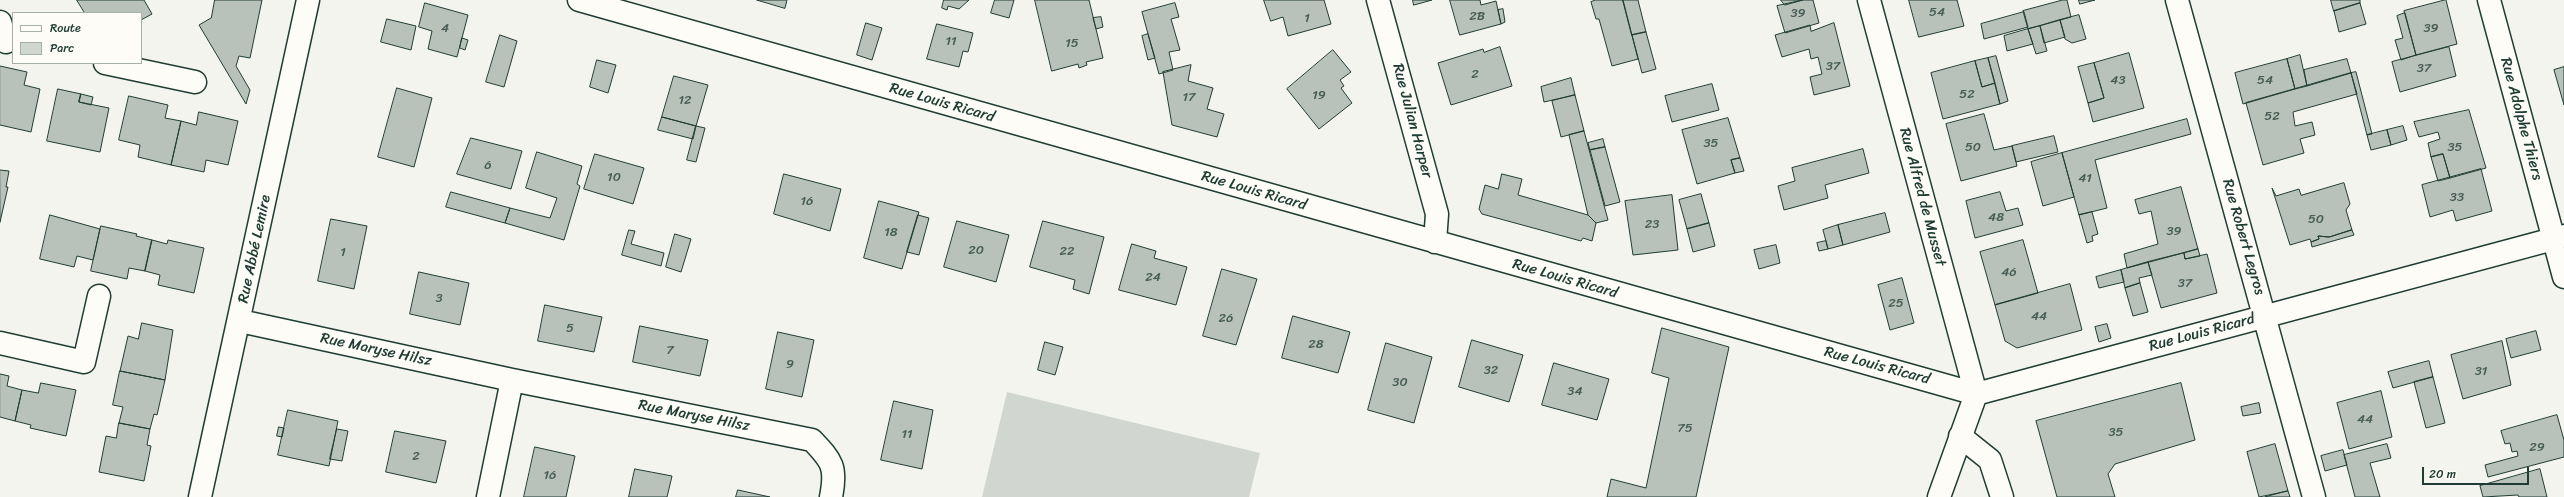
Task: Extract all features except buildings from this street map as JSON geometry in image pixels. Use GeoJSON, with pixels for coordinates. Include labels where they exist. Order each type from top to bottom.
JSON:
{"type":"FeatureCollection","features":[{"type":"Feature","properties":{"kind":"street","name":"Rue Abbé Lemire"},"geometry":{"type":"LineString","coordinates":[[200,497],[240,321],[308,0]]}},
{"type":"Feature","properties":{"kind":"street","name":"Rue Louis Ricard"},"geometry":{"type":"LineString","coordinates":[[579,0],[1976,394],[2559,238]]}},
{"type":"Feature","properties":{"kind":"street","name":"Rue Julian Harper"},"geometry":{"type":"LineString","coordinates":[[1378,0],[1438,214],[1435,242]]}},
{"type":"Feature","properties":{"kind":"street","name":"Rue Alfred de Musset"},"geometry":{"type":"LineString","coordinates":[[1868,0],[1976,394]]}},
{"type":"Feature","properties":{"kind":"street","name":"Rue Robert Legros"},"geometry":{"type":"LineString","coordinates":[[2178,0],[2314,497]]}},
{"type":"Feature","properties":{"kind":"street","name":"Rue Adolphe Thiers"},"geometry":{"type":"LineString","coordinates":[[2489,0],[2559,238],[2564,277]]}},
{"type":"Feature","properties":{"kind":"street"},"geometry":{"type":"LineString","coordinates":[[110,64],[195,82]]}},
{"type":"Feature","properties":{"kind":"street"},"geometry":{"type":"LineString","coordinates":[[0,343],[84,362],[98,296]]}},
{"type":"Feature","properties":{"kind":"street","name":"Rue Maryse Hilsz"},"geometry":{"type":"LineString","coordinates":[[240,321],[512,380],[812,440],[831,459],[833,484],[831,497]]}},
{"type":"Feature","properties":{"kind":"street"},"geometry":{"type":"LineString","coordinates":[[488,497],[512,380]]}},
{"type":"Feature","properties":{"kind":"street"},"geometry":{"type":"LineString","coordinates":[[1939,497],[1976,394]]}},
{"type":"Feature","properties":{"kind":"street"},"geometry":{"type":"LineString","coordinates":[[1960,436],[1990,460],[2002,497]]}},
{"type":"Feature","properties":{"kind":"green space"},"geometry":{"type":"Polygon","coordinates":[[[1007,392],[1260,453],[1249,497],[982,497],[1007,392]]]}}]}
